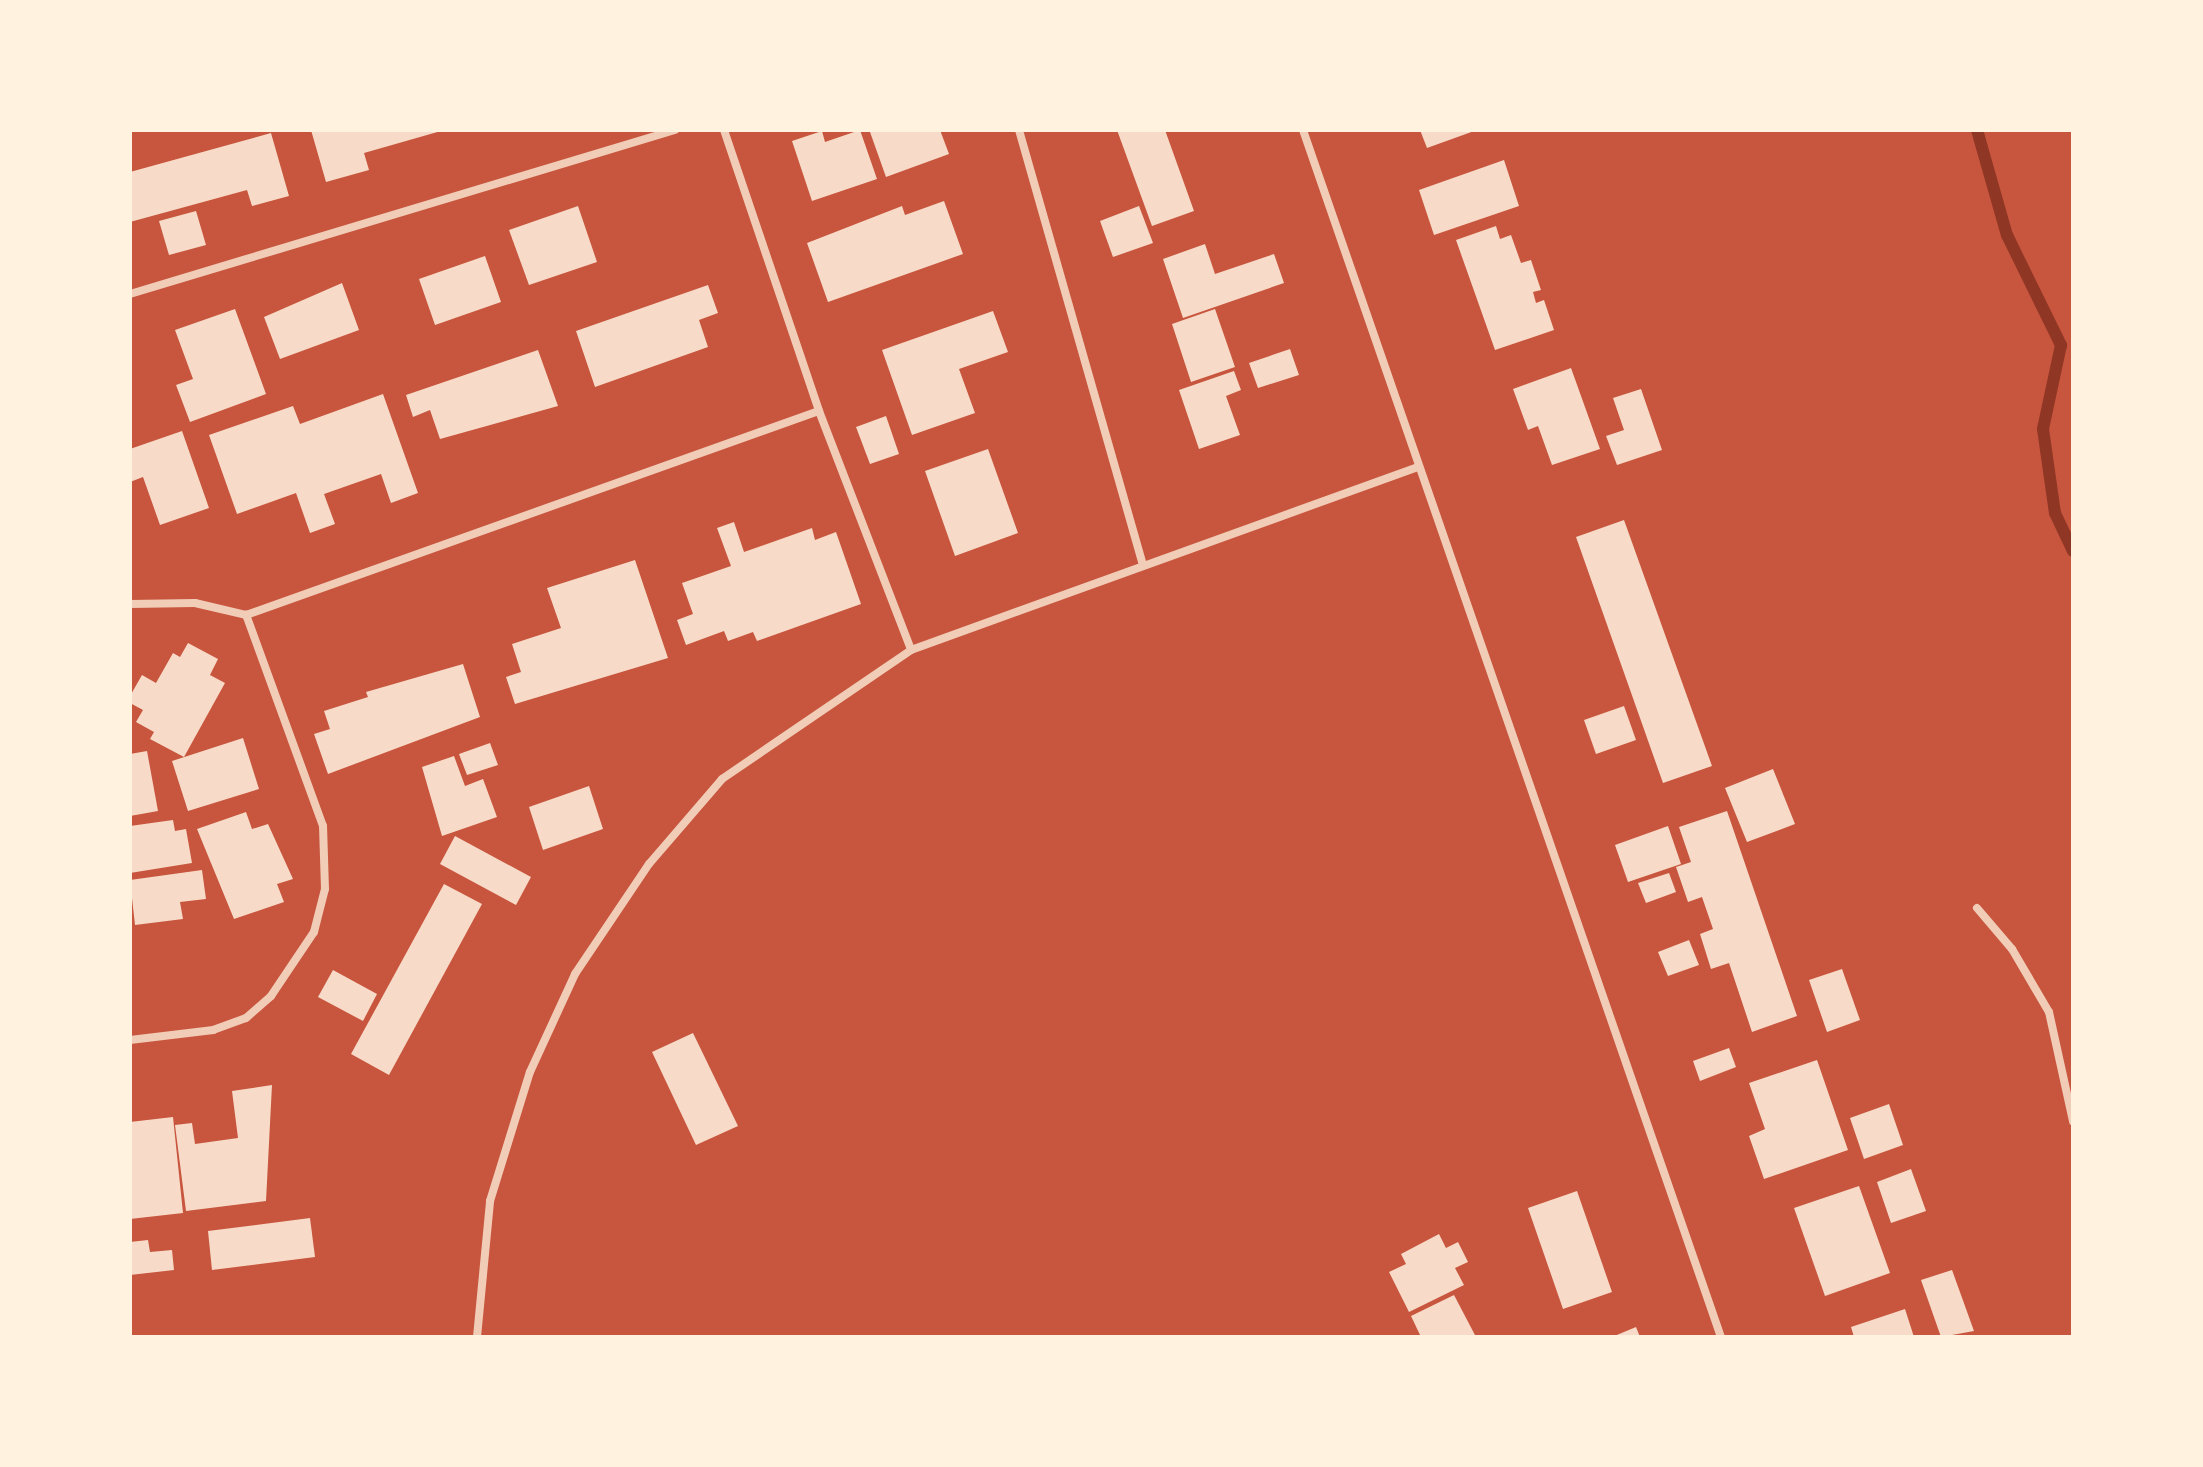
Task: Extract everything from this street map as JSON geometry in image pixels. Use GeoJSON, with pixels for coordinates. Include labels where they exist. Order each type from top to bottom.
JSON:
{"type":"FeatureCollection","features":[{"type":"Feature","properties":{"kind":"street"},"geometry":{"type":"LineString","coordinates":[[130,294],[675,130]]}},
{"type":"Feature","properties":{"kind":"street"},"geometry":{"type":"LineString","coordinates":[[724,130],[819,411],[911,650]]}},
{"type":"Feature","properties":{"kind":"street"},"geometry":{"type":"LineString","coordinates":[[1019,130],[1143,565]]}},
{"type":"Feature","properties":{"kind":"street"},"geometry":{"type":"LineString","coordinates":[[1303,130],[1721,1337]]}},
{"type":"Feature","properties":{"kind":"street"},"geometry":{"type":"LineString","coordinates":[[130,604],[195,603],[246,615],[819,411]]}},
{"type":"Feature","properties":{"kind":"street"},"geometry":{"type":"LineString","coordinates":[[477,1337],[490,1201],[530,1072],[575,974],[649,864],[722,779],[911,650],[1418,467]]}},
{"type":"Feature","properties":{"kind":"street"},"geometry":{"type":"LineString","coordinates":[[130,1040],[213,1030],[246,1018],[271,996],[314,932],[325,889],[323,826],[246,615]]}},
{"type":"Feature","properties":{"kind":"street"},"geometry":{"type":"LineString","coordinates":[[1977,908],[2012,949],[2049,1012],[2073,1121]]}},
{"type":"Feature","properties":{"kind":"building"},"geometry":{"type":"Polygon","coordinates":[[[311,130],[441,131],[364,153],[369,170],[326,182],[311,130]]]}},
{"type":"Feature","properties":{"kind":"building"},"geometry":{"type":"Polygon","coordinates":[[[860,130],[877,179],[812,201],[792,141],[822,131],[825,142],[860,130]]]}},
{"type":"Feature","properties":{"kind":"building"},"geometry":{"type":"Polygon","coordinates":[[[940,130],[949,154],[886,177],[870,132],[940,130]]]}},
{"type":"Feature","properties":{"kind":"building"},"geometry":{"type":"Polygon","coordinates":[[[1117,130],[1165,130],[1194,211],[1152,226],[1117,130]]]}},
{"type":"Feature","properties":{"kind":"building"},"geometry":{"type":"Polygon","coordinates":[[[1420,130],[1477,130],[1427,148],[1420,130]]]}},
{"type":"Feature","properties":{"kind":"building"},"geometry":{"type":"Polygon","coordinates":[[[271,133],[289,196],[252,206],[247,190],[130,222],[130,172],[271,133]]]}},
{"type":"Feature","properties":{"kind":"building"},"geometry":{"type":"Polygon","coordinates":[[[1504,160],[1519,206],[1434,235],[1419,190],[1504,160]]]}},
{"type":"Feature","properties":{"kind":"building"},"geometry":{"type":"Polygon","coordinates":[[[944,201],[963,254],[828,302],[807,243],[902,206],[905,215],[944,201]]]}},
{"type":"Feature","properties":{"kind":"building"},"geometry":{"type":"Polygon","coordinates":[[[578,206],[597,262],[529,285],[509,230],[578,206]]]}},
{"type":"Feature","properties":{"kind":"building"},"geometry":{"type":"Polygon","coordinates":[[[1139,206],[1153,243],[1113,257],[1100,221],[1139,206]]]}},
{"type":"Feature","properties":{"kind":"building"},"geometry":{"type":"Polygon","coordinates":[[[196,211],[206,245],[169,255],[159,221],[196,211]]]}},
{"type":"Feature","properties":{"kind":"building"},"geometry":{"type":"Polygon","coordinates":[[[1496,226],[1500,239],[1511,235],[1521,263],[1531,260],[1541,290],[1533,292],[1536,303],[1544,300],[1554,330],[1495,350],[1456,240],[1496,226]]]}},
{"type":"Feature","properties":{"kind":"building"},"geometry":{"type":"Polygon","coordinates":[[[1205,244],[1215,274],[1274,254],[1284,283],[1183,318],[1163,259],[1205,244]]]}},
{"type":"Feature","properties":{"kind":"building"},"geometry":{"type":"Polygon","coordinates":[[[485,256],[501,302],[435,325],[419,279],[485,256]]]}},
{"type":"Feature","properties":{"kind":"building"},"geometry":{"type":"Polygon","coordinates":[[[342,283],[359,330],[280,359],[264,317],[342,283]]]}},
{"type":"Feature","properties":{"kind":"building"},"geometry":{"type":"Polygon","coordinates":[[[708,285],[718,313],[699,320],[708,347],[595,387],[576,331],[708,285]]]}},
{"type":"Feature","properties":{"kind":"building"},"geometry":{"type":"Polygon","coordinates":[[[235,309],[266,394],[190,422],[176,385],[193,379],[175,330],[235,309]]]}},
{"type":"Feature","properties":{"kind":"building"},"geometry":{"type":"Polygon","coordinates":[[[1215,309],[1235,367],[1191,382],[1172,324],[1215,309]]]}},
{"type":"Feature","properties":{"kind":"building"},"geometry":{"type":"Polygon","coordinates":[[[993,311],[1008,352],[959,369],[975,413],[912,435],[882,350],[993,311]]]}},
{"type":"Feature","properties":{"kind":"building"},"geometry":{"type":"Polygon","coordinates":[[[1290,349],[1299,375],[1258,388],[1249,363],[1290,349]]]}},
{"type":"Feature","properties":{"kind":"building"},"geometry":{"type":"Polygon","coordinates":[[[538,350],[558,406],[440,439],[430,410],[413,417],[406,395],[538,350]]]}},
{"type":"Feature","properties":{"kind":"building"},"geometry":{"type":"Polygon","coordinates":[[[1571,368],[1600,449],[1552,465],[1538,426],[1528,430],[1513,389],[1571,368]]]}},
{"type":"Feature","properties":{"kind":"building"},"geometry":{"type":"Polygon","coordinates":[[[1234,371],[1241,390],[1226,396],[1240,435],[1199,449],[1179,390],[1234,371]]]}},
{"type":"Feature","properties":{"kind":"building"},"geometry":{"type":"Polygon","coordinates":[[[1641,389],[1662,450],[1617,465],[1606,436],[1624,430],[1613,398],[1641,389]]]}},
{"type":"Feature","properties":{"kind":"building"},"geometry":{"type":"Polygon","coordinates":[[[383,394],[418,493],[391,503],[381,474],[324,494],[335,524],[310,533],[296,493],[237,514],[209,435],[293,406],[300,424],[383,394]]]}},
{"type":"Feature","properties":{"kind":"building"},"geometry":{"type":"Polygon","coordinates":[[[886,416],[899,454],[870,464],[856,427],[886,416]]]}},
{"type":"Feature","properties":{"kind":"building"},"geometry":{"type":"Polygon","coordinates":[[[182,431],[209,508],[160,525],[143,477],[130,482],[130,449],[182,431]]]}},
{"type":"Feature","properties":{"kind":"building"},"geometry":{"type":"Polygon","coordinates":[[[988,449],[1018,533],[955,556],[925,471],[988,449]]]}},
{"type":"Feature","properties":{"kind":"building"},"geometry":{"type":"Polygon","coordinates":[[[1624,520],[1712,766],[1663,783],[1576,537],[1624,520]]]}},
{"type":"Feature","properties":{"kind":"building"},"geometry":{"type":"Polygon","coordinates":[[[734,522],[744,552],[812,528],[815,540],[836,532],[861,604],[757,641],[753,632],[728,641],[724,631],[686,645],[677,620],[693,614],[682,583],[731,566],[717,528],[734,522]]]}},
{"type":"Feature","properties":{"kind":"building"},"geometry":{"type":"Polygon","coordinates":[[[635,560],[668,658],[515,704],[506,677],[521,672],[512,644],[561,628],[547,588],[635,560]]]}},
{"type":"Feature","properties":{"kind":"building"},"geometry":{"type":"Polygon","coordinates":[[[188,643],[218,659],[210,675],[225,683],[184,757],[150,739],[154,732],[136,722],[143,710],[130,703],[130,696],[142,675],[156,683],[173,653],[180,657],[188,643]]]}},
{"type":"Feature","properties":{"kind":"building"},"geometry":{"type":"Polygon","coordinates":[[[463,664],[480,717],[328,774],[314,734],[330,729],[324,711],[368,697],[366,692],[463,664]]]}},
{"type":"Feature","properties":{"kind":"building"},"geometry":{"type":"Polygon","coordinates":[[[1624,706],[1636,740],[1596,754],[1584,720],[1624,706]]]}},
{"type":"Feature","properties":{"kind":"building"},"geometry":{"type":"Polygon","coordinates":[[[243,738],[259,789],[188,811],[172,761],[243,738]]]}},
{"type":"Feature","properties":{"kind":"building"},"geometry":{"type":"Polygon","coordinates":[[[490,743],[498,765],[467,775],[459,754],[490,743]]]}},
{"type":"Feature","properties":{"kind":"building"},"geometry":{"type":"Polygon","coordinates":[[[147,751],[158,811],[130,816],[130,754],[147,751]]]}},
{"type":"Feature","properties":{"kind":"building"},"geometry":{"type":"Polygon","coordinates":[[[454,756],[465,786],[483,779],[497,817],[442,836],[422,767],[454,756]]]}},
{"type":"Feature","properties":{"kind":"building"},"geometry":{"type":"Polygon","coordinates":[[[1773,769],[1795,824],[1747,842],[1725,788],[1773,769]]]}},
{"type":"Feature","properties":{"kind":"building"},"geometry":{"type":"Polygon","coordinates":[[[589,786],[603,829],[543,850],[529,807],[589,786]]]}},
{"type":"Feature","properties":{"kind":"building"},"geometry":{"type":"Polygon","coordinates":[[[1727,811],[1797,1016],[1752,1032],[1729,963],[1711,969],[1700,934],[1713,929],[1702,897],[1688,902],[1676,867],[1691,862],[1679,827],[1727,811]]]}},
{"type":"Feature","properties":{"kind":"building"},"geometry":{"type":"Polygon","coordinates":[[[246,812],[252,829],[268,824],[293,879],[277,884],[284,902],[234,919],[197,829],[246,812]]]}},
{"type":"Feature","properties":{"kind":"building"},"geometry":{"type":"Polygon","coordinates":[[[173,820],[175,831],[186,829],[192,863],[130,873],[130,826],[173,820]]]}},
{"type":"Feature","properties":{"kind":"building"},"geometry":{"type":"Polygon","coordinates":[[[1668,826],[1681,864],[1628,882],[1615,845],[1668,826]]]}},
{"type":"Feature","properties":{"kind":"building"},"geometry":{"type":"Polygon","coordinates":[[[455,836],[531,877],[516,905],[440,864],[455,836]]]}},
{"type":"Feature","properties":{"kind":"building"},"geometry":{"type":"Polygon","coordinates":[[[202,870],[206,899],[180,902],[183,919],[135,925],[130,880],[202,870]]]}},
{"type":"Feature","properties":{"kind":"building"},"geometry":{"type":"Polygon","coordinates":[[[1669,873],[1676,892],[1646,903],[1638,883],[1669,873]]]}},
{"type":"Feature","properties":{"kind":"building"},"geometry":{"type":"Polygon","coordinates":[[[444,884],[482,904],[389,1075],[351,1054],[444,884]]]}},
{"type":"Feature","properties":{"kind":"building"},"geometry":{"type":"Polygon","coordinates":[[[1689,940],[1699,965],[1668,976],[1658,952],[1689,940]]]}},
{"type":"Feature","properties":{"kind":"building"},"geometry":{"type":"Polygon","coordinates":[[[1842,969],[1860,1020],[1827,1032],[1809,980],[1842,969]]]}},
{"type":"Feature","properties":{"kind":"building"},"geometry":{"type":"Polygon","coordinates":[[[333,970],[377,994],[363,1021],[318,997],[333,970]]]}},
{"type":"Feature","properties":{"kind":"building"},"geometry":{"type":"Polygon","coordinates":[[[693,1033],[738,1126],[696,1145],[652,1052],[693,1033]]]}},
{"type":"Feature","properties":{"kind":"building"},"geometry":{"type":"Polygon","coordinates":[[[1729,1048],[1736,1067],[1700,1081],[1693,1061],[1729,1048]]]}},
{"type":"Feature","properties":{"kind":"building"},"geometry":{"type":"Polygon","coordinates":[[[1817,1060],[1848,1150],[1764,1179],[1749,1136],[1765,1129],[1749,1083],[1817,1060]]]}},
{"type":"Feature","properties":{"kind":"building"},"geometry":{"type":"Polygon","coordinates":[[[272,1085],[266,1201],[186,1211],[175,1125],[192,1123],[195,1144],[238,1138],[232,1091],[272,1085]]]}},
{"type":"Feature","properties":{"kind":"building"},"geometry":{"type":"Polygon","coordinates":[[[1889,1104],[1903,1145],[1864,1159],[1850,1118],[1889,1104]]]}},
{"type":"Feature","properties":{"kind":"building"},"geometry":{"type":"Polygon","coordinates":[[[173,1117],[183,1213],[130,1219],[130,1122],[173,1117]]]}},
{"type":"Feature","properties":{"kind":"building"},"geometry":{"type":"Polygon","coordinates":[[[1911,1169],[1926,1211],[1891,1223],[1877,1182],[1911,1169]]]}},
{"type":"Feature","properties":{"kind":"building"},"geometry":{"type":"Polygon","coordinates":[[[1859,1186],[1890,1273],[1825,1296],[1794,1208],[1859,1186]]]}},
{"type":"Feature","properties":{"kind":"building"},"geometry":{"type":"Polygon","coordinates":[[[1577,1191],[1612,1292],[1563,1309],[1528,1208],[1577,1191]]]}},
{"type":"Feature","properties":{"kind":"building"},"geometry":{"type":"Polygon","coordinates":[[[310,1218],[315,1257],[212,1270],[208,1231],[310,1218]]]}},
{"type":"Feature","properties":{"kind":"building"},"geometry":{"type":"Polygon","coordinates":[[[1439,1234],[1446,1248],[1458,1242],[1468,1262],[1455,1268],[1464,1285],[1409,1312],[1389,1272],[1406,1264],[1401,1254],[1439,1234]]]}},
{"type":"Feature","properties":{"kind":"building"},"geometry":{"type":"Polygon","coordinates":[[[148,1240],[150,1252],[172,1250],[174,1270],[130,1275],[130,1242],[148,1240]]]}},
{"type":"Feature","properties":{"kind":"building"},"geometry":{"type":"Polygon","coordinates":[[[1952,1270],[1974,1331],[1941,1337],[1921,1280],[1952,1270]]]}},
{"type":"Feature","properties":{"kind":"building"},"geometry":{"type":"Polygon","coordinates":[[[1454,1295],[1476,1337],[1421,1337],[1411,1316],[1454,1295]]]}},
{"type":"Feature","properties":{"kind":"building"},"geometry":{"type":"Polygon","coordinates":[[[1905,1309],[1914,1337],[1854,1337],[1851,1327],[1905,1309]]]}},
{"type":"Feature","properties":{"kind":"building"},"geometry":{"type":"Polygon","coordinates":[[[1636,1327],[1640,1337],[1612,1337],[1636,1327]]]}},
{"type":"Feature","properties":{"kind":"waterway"},"geometry":{"type":"LineString","coordinates":[[1977,130],[2007,235],[2061,345],[2043,429],[2055,513],[2073,551]]}}]}
